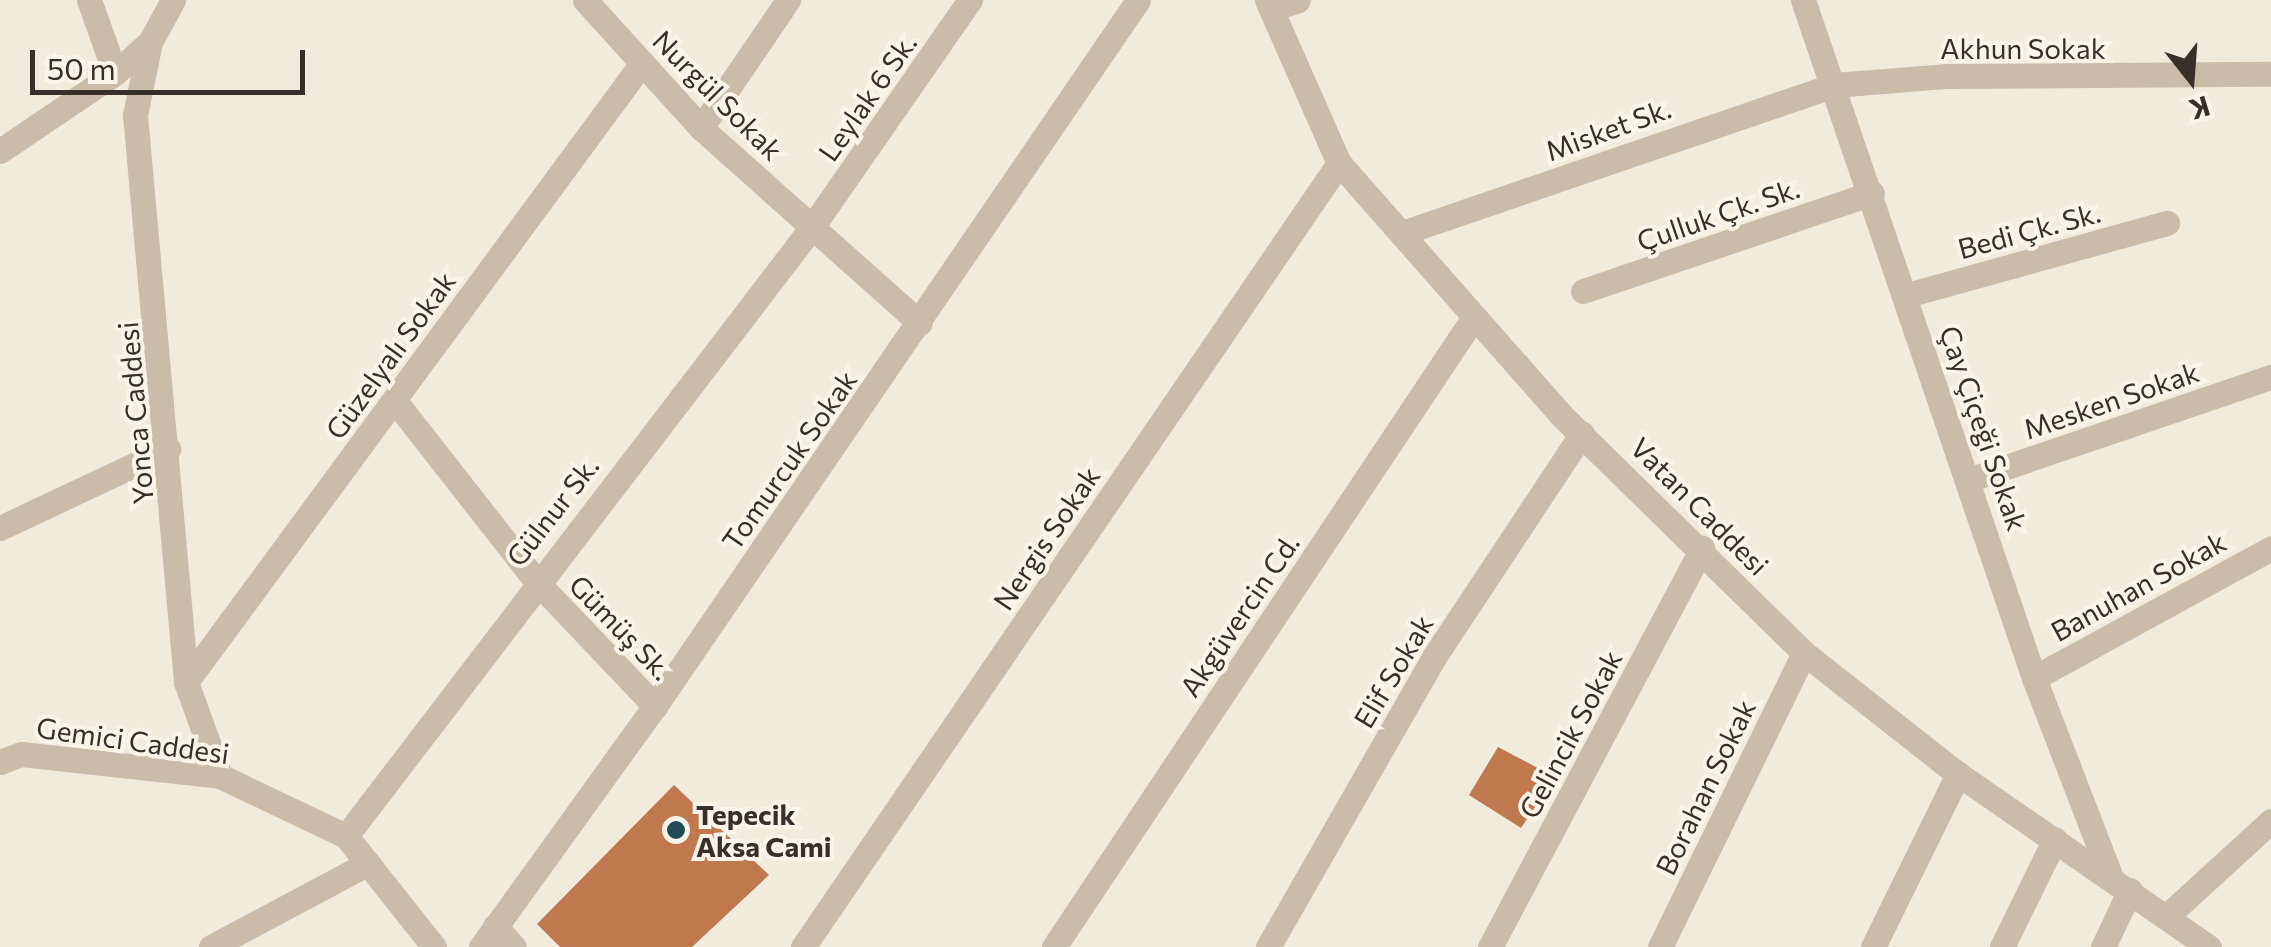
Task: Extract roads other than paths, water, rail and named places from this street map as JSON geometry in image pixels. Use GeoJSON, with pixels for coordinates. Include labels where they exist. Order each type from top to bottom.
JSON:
{"type":"FeatureCollection","features":[{"type":"Feature","properties":{"kind":"street"},"geometry":{"type":"LineString","coordinates":[[89,0],[115,73]]}},
{"type":"Feature","properties":{"kind":"street"},"geometry":{"type":"LineString","coordinates":[[0,151],[115,73],[150,42],[173,0]]}},
{"type":"Feature","properties":{"kind":"street","name":"Nurgül Sokak"},"geometry":{"type":"LineString","coordinates":[[585,0],[701,128],[920,324]]}},
{"type":"Feature","properties":{"kind":"street"},"geometry":{"type":"LineString","coordinates":[[701,128],[788,0]]}},
{"type":"Feature","properties":{"kind":"street","name":"Leylak 6 Sk."},"geometry":{"type":"LineString","coordinates":[[812,228],[970,0]]}},
{"type":"Feature","properties":{"kind":"street","name":"Tomurcuk Sokak"},"geometry":{"type":"LineString","coordinates":[[488,937],[655,706],[920,324],[1138,0]]}},
{"type":"Feature","properties":{"kind":"street"},"geometry":{"type":"LineString","coordinates":[[1269,4],[1298,0]]}},
{"type":"Feature","properties":{"kind":"street","name":"Çay Çiçeği Sokak"},"geometry":{"type":"LineString","coordinates":[[1803,0],[1970,479],[2034,678],[2120,883]]}},
{"type":"Feature","properties":{"kind":"street","name":"Vatan Caddesi"},"geometry":{"type":"LineString","coordinates":[[1269,4],[1339,163],[1474,317],[1582,432],[1804,653],[1958,774],[2168,915],[2209,947]]}},
{"type":"Feature","properties":{"kind":"street","name":"Yonca Caddesi"},"geometry":{"type":"LineString","coordinates":[[150,42],[135,115],[186,682],[220,776]]}},
{"type":"Feature","properties":{"kind":"street","name":"Güzelyalı Sokak"},"geometry":{"type":"LineString","coordinates":[[186,682],[642,63]]}},
{"type":"Feature","properties":{"kind":"street","name":"Akhun Sokak"},"geometry":{"type":"LineString","coordinates":[[1834,85],[1945,76],[2271,74]]}},
{"type":"Feature","properties":{"kind":"street","name":"Misket Sk."},"geometry":{"type":"LineString","coordinates":[[1402,233],[1834,85]]}},
{"type":"Feature","properties":{"kind":"street","name":"Nergis Sokak"},"geometry":{"type":"LineString","coordinates":[[803,947],[1339,163]]}},
{"type":"Feature","properties":{"kind":"street","name":"Çulluk Çk. Sk."},"geometry":{"type":"LineString","coordinates":[[1583,291],[1872,192]]}},
{"type":"Feature","properties":{"kind":"street","name":"Bedi Çk. Sk."},"geometry":{"type":"LineString","coordinates":[[1907,295],[2166,223]]}},
{"type":"Feature","properties":{"kind":"street","name":"Gülnur Sk."},"geometry":{"type":"LineString","coordinates":[[346,836],[536,581],[812,228]]}},
{"type":"Feature","properties":{"kind":"street","name":"Akgüvercin Cd."},"geometry":{"type":"LineString","coordinates":[[1054,947],[1474,317]]}},
{"type":"Feature","properties":{"kind":"street","name":"Mesken Sokak"},"geometry":{"type":"LineString","coordinates":[[1970,479],[2271,377]]}},
{"type":"Feature","properties":{"kind":"street","name":"Gümüş Sk."},"geometry":{"type":"LineString","coordinates":[[394,401],[536,581],[655,706]]}},
{"type":"Feature","properties":{"kind":"street","name":"Elif Sokak"},"geometry":{"type":"LineString","coordinates":[[1268,947],[1434,657],[1582,432]]}},
{"type":"Feature","properties":{"kind":"street"},"geometry":{"type":"LineString","coordinates":[[0,528],[168,449]]}},
{"type":"Feature","properties":{"kind":"street","name":"Gelincik Sokak"},"geometry":{"type":"LineString","coordinates":[[1490,947],[1702,548]]}},
{"type":"Feature","properties":{"kind":"street","name":"Banuhan Sokak"},"geometry":{"type":"LineString","coordinates":[[2034,678],[2271,548]]}},
{"type":"Feature","properties":{"kind":"street","name":"Borahan Sokak"},"geometry":{"type":"LineString","coordinates":[[1660,947],[1804,653]]}},
{"type":"Feature","properties":{"kind":"street","name":"Gemici Caddesi"},"geometry":{"type":"LineString","coordinates":[[0,762],[21,754],[220,776],[346,836],[434,947]]}},
{"type":"Feature","properties":{"kind":"street"},"geometry":{"type":"LineString","coordinates":[[1872,947],[1958,774]]}},
{"type":"Feature","properties":{"kind":"street"},"geometry":{"type":"LineString","coordinates":[[2168,915],[2271,821]]}},
{"type":"Feature","properties":{"kind":"street"},"geometry":{"type":"LineString","coordinates":[[2002,947],[2055,838]]}},
{"type":"Feature","properties":{"kind":"street"},"geometry":{"type":"LineString","coordinates":[[211,947],[368,864]]}},
{"type":"Feature","properties":{"kind":"street"},"geometry":{"type":"LineString","coordinates":[[2102,947],[2120,883]]}},
{"type":"Feature","properties":{"kind":"street"},"geometry":{"type":"LineString","coordinates":[[488,937],[514,947]]}},
{"type":"Feature","properties":{"kind":"place","name":"Tepecik Aksa Cami"},"geometry":{"type":"Point","coordinates":[676,830]}}]}
